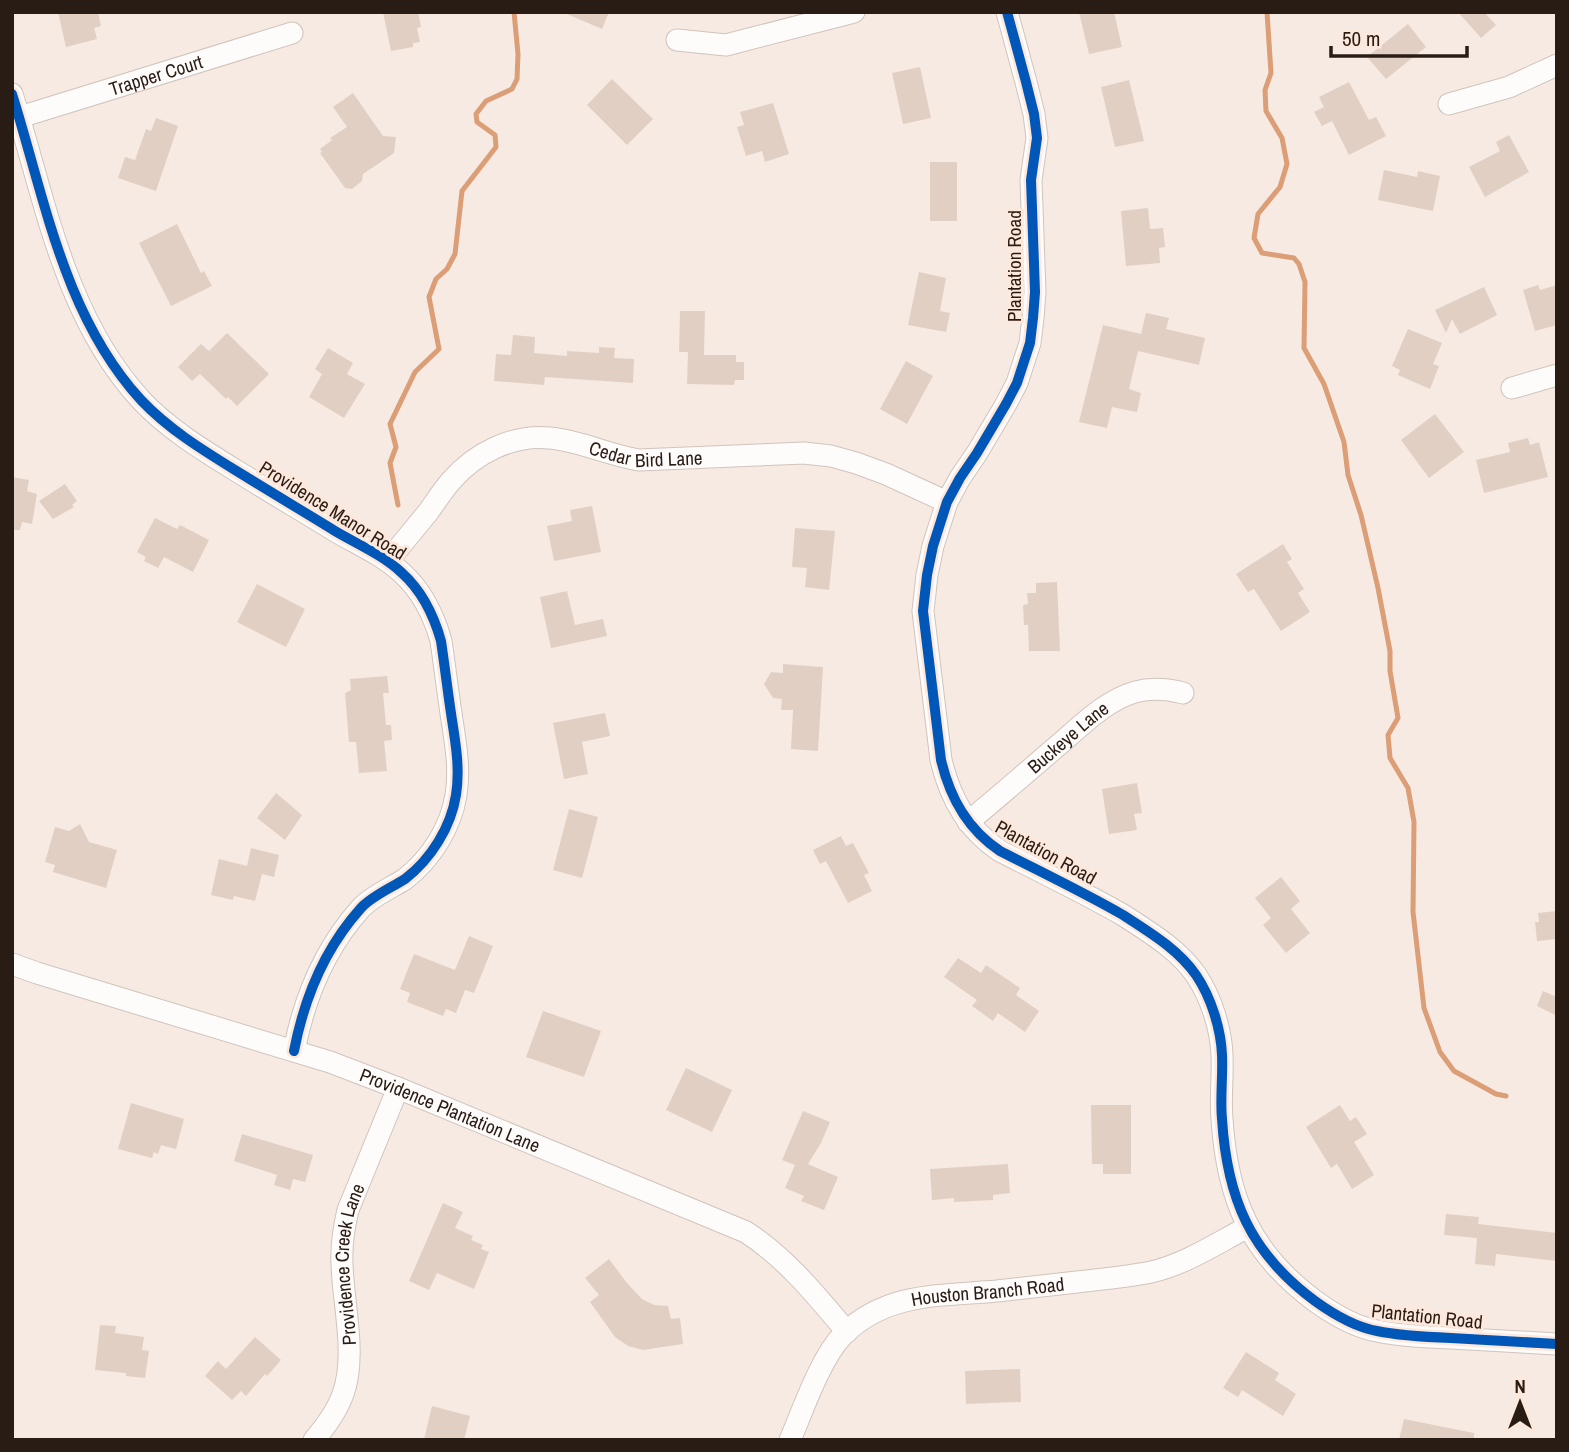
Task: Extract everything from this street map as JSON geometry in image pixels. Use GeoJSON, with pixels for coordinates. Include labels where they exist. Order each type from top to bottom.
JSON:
{"type":"FeatureCollection","features":[{"type":"Feature","properties":{"kind":"street"},"geometry":{"type":"LineString","coordinates":[[677,40],[726,45],[855,12]]}},
{"type":"Feature","properties":{"kind":"street","name":"Plantation Road"},"geometry":{"type":"LineString","coordinates":[[1007,12],[1029,92],[1037,138],[1031,180],[1035,292],[1030,343],[1017,383],[947,502],[927,575],[923,611],[941,760],[956,804],[968,822],[988,843],[1098,900],[1150,932],[1181,958],[1198,977],[1219,1030],[1224,1150],[1240,1211],[1270,1259],[1296,1287],[1327,1309],[1355,1324],[1376,1331],[1557,1344]]}},
{"type":"Feature","properties":{"kind":"street","name":"Trapper Court"},"geometry":{"type":"LineString","coordinates":[[20,117],[292,33]]}},
{"type":"Feature","properties":{"kind":"street"},"geometry":{"type":"LineString","coordinates":[[1449,104],[1509,87],[1557,65]]}},
{"type":"Feature","properties":{"kind":"street","name":"Providence Manor Road"},"geometry":{"type":"LineString","coordinates":[[12,94],[52,232],[75,297],[108,357],[128,384],[156,414],[196,446],[388,561],[410,580],[436,622],[458,762],[456,797],[448,826],[418,867],[363,906],[342,932],[322,965],[307,1000],[294,1051]]}},
{"type":"Feature","properties":{"kind":"street"},"geometry":{"type":"LineString","coordinates":[[1512,388],[1557,374]]}},
{"type":"Feature","properties":{"kind":"street","name":"Cedar Bird Lane"},"geometry":{"type":"LineString","coordinates":[[388,561],[467,465],[500,445],[536,438],[586,444],[625,458],[639,460],[804,453],[831,456],[886,474],[947,502]]}},
{"type":"Feature","properties":{"kind":"street","name":"Buckeye Lane"},"geometry":{"type":"LineString","coordinates":[[968,822],[1114,701],[1143,690],[1183,693]]}},
{"type":"Feature","properties":{"kind":"street","name":"Providence Plantation Lane"},"geometry":{"type":"LineString","coordinates":[[12,964],[330,1062],[746,1232],[781,1258],[847,1332]]}},
{"type":"Feature","properties":{"kind":"street","name":"Providence Creek Lane"},"geometry":{"type":"LineString","coordinates":[[314,1440],[332,1417],[343,1395],[346,1380],[348,1348],[341,1261],[344,1226],[348,1210],[398,1088]]}},
{"type":"Feature","properties":{"kind":"street","name":"Houston Branch Road"},"geometry":{"type":"LineString","coordinates":[[790,1440],[830,1351],[858,1322],[875,1311],[916,1297],[1026,1288],[1154,1271],[1189,1258],[1248,1227]]}},
{"type":"Feature","properties":{"kind":"building"},"geometry":{"type":"Polygon","coordinates":[[[58,12],[98,12],[101,26],[94,28],[97,39],[66,47],[58,12]]]}},
{"type":"Feature","properties":{"kind":"building"},"geometry":{"type":"Polygon","coordinates":[[[383,12],[418,12],[420,42],[413,43],[413,47],[391,51],[383,12]]]}},
{"type":"Feature","properties":{"kind":"building"},"geometry":{"type":"Polygon","coordinates":[[[562,12],[609,12],[602,29],[562,12]]]}},
{"type":"Feature","properties":{"kind":"building"},"geometry":{"type":"Polygon","coordinates":[[[1079,12],[1114,12],[1122,47],[1089,54],[1079,12]]]}},
{"type":"Feature","properties":{"kind":"building"},"geometry":{"type":"Polygon","coordinates":[[[1458,12],[1484,12],[1496,25],[1481,38],[1458,12]]]}},
{"type":"Feature","properties":{"kind":"building"},"geometry":{"type":"Polygon","coordinates":[[[1408,24],[1426,47],[1386,79],[1367,57],[1408,24]]]}},
{"type":"Feature","properties":{"kind":"building"},"geometry":{"type":"Polygon","coordinates":[[[920,67],[931,118],[903,124],[892,73],[920,67]]]}},
{"type":"Feature","properties":{"kind":"building"},"geometry":{"type":"Polygon","coordinates":[[[612,79],[653,119],[627,145],[587,105],[612,79]]]}},
{"type":"Feature","properties":{"kind":"building"},"geometry":{"type":"Polygon","coordinates":[[[1129,80],[1144,141],[1115,147],[1101,87],[1129,80]]]}},
{"type":"Feature","properties":{"kind":"building"},"geometry":{"type":"Polygon","coordinates":[[[1349,82],[1369,120],[1376,117],[1386,136],[1349,155],[1332,121],[1322,126],[1314,112],[1324,107],[1319,97],[1349,82]]]}},
{"type":"Feature","properties":{"kind":"building"},"geometry":{"type":"Polygon","coordinates":[[[353,93],[383,136],[396,137],[394,153],[363,174],[362,181],[352,189],[345,188],[320,153],[320,149],[332,140],[330,138],[347,127],[333,107],[353,93]]]}},
{"type":"Feature","properties":{"kind":"building"},"geometry":{"type":"Polygon","coordinates":[[[773,103],[789,154],[765,162],[762,151],[746,156],[737,127],[744,125],[740,112],[773,103]]]}},
{"type":"Feature","properties":{"kind":"building"},"geometry":{"type":"Polygon","coordinates":[[[156,118],[178,126],[156,191],[118,178],[125,157],[135,160],[146,129],[151,131],[156,118]]]}},
{"type":"Feature","properties":{"kind":"building"},"geometry":{"type":"Polygon","coordinates":[[[1509,135],[1529,172],[1485,197],[1469,167],[1500,151],[1496,142],[1509,135]]]}},
{"type":"Feature","properties":{"kind":"building"},"geometry":{"type":"Polygon","coordinates":[[[930,162],[957,162],[957,221],[930,221],[930,162]]]}},
{"type":"Feature","properties":{"kind":"building"},"geometry":{"type":"Polygon","coordinates":[[[1384,170],[1417,177],[1418,171],[1440,176],[1433,211],[1378,200],[1384,170]]]}},
{"type":"Feature","properties":{"kind":"building"},"geometry":{"type":"Polygon","coordinates":[[[1148,208],[1150,229],[1163,228],[1165,247],[1159,248],[1160,263],[1126,266],[1121,211],[1148,208]]]}},
{"type":"Feature","properties":{"kind":"building"},"geometry":{"type":"Polygon","coordinates":[[[177,224],[201,273],[204,271],[212,286],[171,306],[139,243],[177,224]]]}},
{"type":"Feature","properties":{"kind":"building"},"geometry":{"type":"Polygon","coordinates":[[[919,272],[946,278],[940,311],[950,313],[946,332],[908,325],[919,272]]]}},
{"type":"Feature","properties":{"kind":"building"},"geometry":{"type":"Polygon","coordinates":[[[1538,285],[1540,290],[1557,285],[1557,325],[1535,331],[1523,290],[1538,285]]]}},
{"type":"Feature","properties":{"kind":"building"},"geometry":{"type":"Polygon","coordinates":[[[1484,287],[1497,315],[1460,334],[1452,319],[1446,333],[1435,310],[1484,287]]]}},
{"type":"Feature","properties":{"kind":"building"},"geometry":{"type":"Polygon","coordinates":[[[680,311],[705,311],[704,355],[736,355],[736,362],[744,362],[744,380],[735,380],[734,385],[687,384],[688,352],[679,352],[680,311]]]}},
{"type":"Feature","properties":{"kind":"building"},"geometry":{"type":"Polygon","coordinates":[[[1146,313],[1169,318],[1166,329],[1205,338],[1199,365],[1138,351],[1129,389],[1141,393],[1137,412],[1112,407],[1107,428],[1079,422],[1103,325],[1141,334],[1146,313]]]}},
{"type":"Feature","properties":{"kind":"building"},"geometry":{"type":"Polygon","coordinates":[[[1408,329],[1442,343],[1433,364],[1439,366],[1430,389],[1398,375],[1400,370],[1392,366],[1408,329]]]}},
{"type":"Feature","properties":{"kind":"building"},"geometry":{"type":"Polygon","coordinates":[[[227,333],[269,374],[237,406],[200,374],[192,381],[178,367],[201,344],[209,351],[227,333]]]}},
{"type":"Feature","properties":{"kind":"building"},"geometry":{"type":"Polygon","coordinates":[[[513,335],[535,337],[534,353],[567,356],[567,351],[599,353],[599,347],[615,348],[614,358],[634,359],[633,383],[545,377],[544,385],[494,381],[496,354],[511,355],[513,335]]]}},
{"type":"Feature","properties":{"kind":"building"},"geometry":{"type":"Polygon","coordinates":[[[328,348],[353,363],[347,374],[365,384],[344,418],[309,397],[322,374],[315,369],[328,348]]]}},
{"type":"Feature","properties":{"kind":"building"},"geometry":{"type":"Polygon","coordinates":[[[906,361],[933,376],[907,424],[880,409],[906,361]]]}},
{"type":"Feature","properties":{"kind":"building"},"geometry":{"type":"Polygon","coordinates":[[[1435,414],[1464,452],[1429,478],[1401,440],[1435,414]]]}},
{"type":"Feature","properties":{"kind":"building"},"geometry":{"type":"Polygon","coordinates":[[[1528,438],[1530,445],[1539,442],[1548,477],[1484,493],[1476,460],[1510,452],[1508,443],[1528,438]]]}},
{"type":"Feature","properties":{"kind":"building"},"geometry":{"type":"Polygon","coordinates":[[[12,477],[29,480],[27,491],[37,494],[32,524],[22,522],[20,530],[12,530],[12,477]]]}},
{"type":"Feature","properties":{"kind":"building"},"geometry":{"type":"Polygon","coordinates":[[[65,484],[77,501],[72,505],[74,507],[53,519],[39,501],[65,484]]]}},
{"type":"Feature","properties":{"kind":"building"},"geometry":{"type":"Polygon","coordinates":[[[592,506],[601,552],[554,561],[547,526],[572,521],[570,510],[592,506]]]}},
{"type":"Feature","properties":{"kind":"building"},"geometry":{"type":"Polygon","coordinates":[[[155,518],[177,529],[180,525],[209,540],[193,572],[164,557],[158,568],[144,561],[146,557],[137,552],[155,518]]]}},
{"type":"Feature","properties":{"kind":"building"},"geometry":{"type":"Polygon","coordinates":[[[795,528],[835,531],[829,590],[805,587],[807,568],[792,567],[795,528]]]}},
{"type":"Feature","properties":{"kind":"building"},"geometry":{"type":"Polygon","coordinates":[[[1283,544],[1292,559],[1287,562],[1304,589],[1298,593],[1310,612],[1281,631],[1254,589],[1248,592],[1236,574],[1283,544]]]}},
{"type":"Feature","properties":{"kind":"building"},"geometry":{"type":"Polygon","coordinates":[[[1057,582],[1060,651],[1029,651],[1028,625],[1024,625],[1023,605],[1028,604],[1027,593],[1036,593],[1036,583],[1057,582]]]}},
{"type":"Feature","properties":{"kind":"building"},"geometry":{"type":"Polygon","coordinates":[[[257,584],[305,609],[286,647],[237,622],[257,584]]]}},
{"type":"Feature","properties":{"kind":"building"},"geometry":{"type":"Polygon","coordinates":[[[567,591],[575,625],[603,619],[607,636],[551,648],[540,597],[567,591]]]}},
{"type":"Feature","properties":{"kind":"building"},"geometry":{"type":"Polygon","coordinates":[[[783,664],[823,667],[818,751],[791,749],[793,710],[781,710],[782,699],[773,698],[764,684],[771,672],[783,673],[783,664]]]}},
{"type":"Feature","properties":{"kind":"building"},"geometry":{"type":"Polygon","coordinates":[[[387,676],[389,693],[383,693],[386,725],[391,725],[392,740],[384,741],[387,771],[359,773],[356,742],[349,742],[345,693],[351,690],[350,679],[387,676]]]}},
{"type":"Feature","properties":{"kind":"building"},"geometry":{"type":"Polygon","coordinates":[[[605,713],[610,736],[582,742],[588,774],[564,779],[553,723],[605,713]]]}},
{"type":"Feature","properties":{"kind":"building"},"geometry":{"type":"Polygon","coordinates":[[[1137,783],[1142,813],[1134,814],[1137,830],[1109,834],[1102,789],[1137,783]]]}},
{"type":"Feature","properties":{"kind":"building"},"geometry":{"type":"Polygon","coordinates":[[[276,793],[302,815],[285,840],[257,818],[276,793]]]}},
{"type":"Feature","properties":{"kind":"building"},"geometry":{"type":"Polygon","coordinates":[[[569,809],[598,817],[582,878],[553,870],[569,809]]]}},
{"type":"Feature","properties":{"kind":"building"},"geometry":{"type":"Polygon","coordinates":[[[80,824],[89,842],[117,850],[106,888],[53,872],[55,865],[45,862],[55,827],[69,831],[80,824]]]}},
{"type":"Feature","properties":{"kind":"building"},"geometry":{"type":"Polygon","coordinates":[[[841,836],[846,846],[853,843],[869,873],[864,875],[872,891],[848,903],[826,861],[820,864],[813,850],[841,836]]]}},
{"type":"Feature","properties":{"kind":"building"},"geometry":{"type":"Polygon","coordinates":[[[251,848],[279,855],[274,877],[262,874],[255,901],[234,896],[233,900],[211,895],[219,859],[247,866],[251,848]]]}},
{"type":"Feature","properties":{"kind":"building"},"geometry":{"type":"Polygon","coordinates":[[[1281,877],[1300,901],[1291,909],[1310,933],[1286,953],[1263,925],[1271,918],[1255,898],[1281,877]]]}},
{"type":"Feature","properties":{"kind":"building"},"geometry":{"type":"Polygon","coordinates":[[[1557,911],[1557,939],[1537,941],[1535,922],[1539,922],[1538,913],[1557,911]]]}},
{"type":"Feature","properties":{"kind":"building"},"geometry":{"type":"Polygon","coordinates":[[[469,936],[493,946],[474,993],[465,990],[456,1013],[446,1009],[443,1016],[407,1002],[410,993],[400,989],[414,954],[455,970],[469,936]]]}},
{"type":"Feature","properties":{"kind":"building"},"geometry":{"type":"Polygon","coordinates":[[[958,958],[981,973],[986,965],[1020,988],[1016,995],[1039,1011],[1025,1032],[998,1013],[993,1021],[972,1006],[977,1000],[944,977],[958,958]]]}},
{"type":"Feature","properties":{"kind":"building"},"geometry":{"type":"Polygon","coordinates":[[[1543,991],[1557,997],[1557,1016],[1537,1006],[1543,991]]]}},
{"type":"Feature","properties":{"kind":"building"},"geometry":{"type":"Polygon","coordinates":[[[543,1011],[601,1031],[584,1077],[526,1057],[543,1011]]]}},
{"type":"Feature","properties":{"kind":"building"},"geometry":{"type":"Polygon","coordinates":[[[686,1068],[732,1090],[712,1132],[666,1110],[686,1068]]]}},
{"type":"Feature","properties":{"kind":"building"},"geometry":{"type":"Polygon","coordinates":[[[131,1103],[184,1119],[176,1149],[161,1145],[158,1154],[154,1152],[152,1158],[118,1149],[131,1103]]]}},
{"type":"Feature","properties":{"kind":"building"},"geometry":{"type":"Polygon","coordinates":[[[1091,1105],[1131,1105],[1131,1174],[1103,1174],[1103,1164],[1092,1164],[1091,1105]]]}},
{"type":"Feature","properties":{"kind":"building"},"geometry":{"type":"Polygon","coordinates":[[[1340,1105],[1350,1121],[1356,1117],[1367,1134],[1354,1142],[1374,1175],[1352,1189],[1337,1164],[1331,1168],[1306,1127],[1340,1105]]]}},
{"type":"Feature","properties":{"kind":"building"},"geometry":{"type":"Polygon","coordinates":[[[803,1111],[830,1122],[808,1164],[838,1177],[824,1210],[801,1201],[804,1196],[785,1188],[795,1165],[782,1160],[803,1111]]]}},
{"type":"Feature","properties":{"kind":"building"},"geometry":{"type":"Polygon","coordinates":[[[242,1134],[313,1155],[305,1182],[293,1179],[290,1190],[274,1185],[277,1175],[234,1161],[242,1134]]]}},
{"type":"Feature","properties":{"kind":"building"},"geometry":{"type":"Polygon","coordinates":[[[1008,1164],[1010,1193],[993,1195],[993,1200],[932,1200],[930,1169],[1008,1164]]]}},
{"type":"Feature","properties":{"kind":"building"},"geometry":{"type":"Polygon","coordinates":[[[443,1203],[463,1212],[455,1228],[473,1236],[471,1240],[483,1245],[481,1249],[489,1252],[474,1289],[437,1273],[429,1290],[409,1281],[443,1203]]]}},
{"type":"Feature","properties":{"kind":"building"},"geometry":{"type":"Polygon","coordinates":[[[1446,1214],[1479,1217],[1478,1224],[1557,1233],[1557,1261],[1496,1254],[1495,1266],[1475,1264],[1477,1238],[1444,1235],[1446,1214]]]}},
{"type":"Feature","properties":{"kind":"building"},"geometry":{"type":"Polygon","coordinates":[[[609,1259],[642,1299],[654,1305],[668,1306],[671,1319],[680,1318],[683,1344],[643,1350],[628,1346],[615,1337],[590,1302],[599,1295],[585,1278],[609,1259]]]}},
{"type":"Feature","properties":{"kind":"building"},"geometry":{"type":"Polygon","coordinates":[[[100,1325],[116,1326],[115,1333],[144,1337],[142,1350],[149,1351],[145,1378],[95,1370],[100,1325]]]}},
{"type":"Feature","properties":{"kind":"building"},"geometry":{"type":"Polygon","coordinates":[[[255,1337],[281,1360],[246,1396],[241,1391],[232,1400],[205,1376],[218,1361],[226,1369],[255,1337]]]}},
{"type":"Feature","properties":{"kind":"building"},"geometry":{"type":"Polygon","coordinates":[[[1246,1352],[1279,1373],[1275,1380],[1296,1394],[1283,1416],[1242,1390],[1238,1397],[1223,1388],[1246,1352]]]}},
{"type":"Feature","properties":{"kind":"building"},"geometry":{"type":"Polygon","coordinates":[[[1020,1369],[1021,1402],[966,1404],[965,1371],[1020,1369]]]}},
{"type":"Feature","properties":{"kind":"building"},"geometry":{"type":"Polygon","coordinates":[[[432,1406],[470,1416],[464,1440],[424,1440],[432,1406]]]}},
{"type":"Feature","properties":{"kind":"building"},"geometry":{"type":"Polygon","coordinates":[[[1404,1419],[1474,1433],[1474,1440],[1399,1440],[1404,1419]]]}},
{"type":"Feature","properties":{"kind":"waterway"},"geometry":{"type":"LineString","coordinates":[[398,505],[390,463],[396,447],[390,424],[415,372],[439,349],[429,297],[436,279],[447,269],[455,254],[462,191],[496,147],[495,135],[477,122],[476,114],[486,101],[512,89],[517,79],[518,54],[514,12]]}},
{"type":"Feature","properties":{"kind":"waterway"},"geometry":{"type":"LineString","coordinates":[[1267,12],[1271,73],[1265,90],[1266,111],[1282,138],[1287,164],[1280,187],[1258,214],[1254,238],[1262,253],[1294,258],[1299,264],[1305,282],[1304,348],[1324,384],[1344,442],[1348,475],[1361,515],[1378,588],[1390,651],[1390,671],[1398,718],[1388,735],[1390,758],[1408,788],[1414,822],[1413,912],[1424,1008],[1440,1052],[1454,1071],[1496,1094],[1506,1096]]}},
{"type":"Feature","properties":{"kind":"cycle path"},"geometry":{"type":"LineString","coordinates":[[1007,12],[1034,114],[1037,138],[1031,180],[1035,292],[1030,343],[1017,383],[947,502],[927,575],[923,611],[941,760],[949,787],[969,823],[988,842],[1000,851],[1123,915],[1172,949],[1196,975],[1211,1003],[1220,1035],[1221,1111],[1225,1148],[1236,1199],[1258,1243],[1293,1283],[1329,1311],[1352,1323],[1386,1333],[1557,1344]]}},
{"type":"Feature","properties":{"kind":"cycle path"},"geometry":{"type":"LineString","coordinates":[[12,94],[60,255],[93,332],[115,367],[153,412],[192,442],[395,567],[421,596],[431,613],[441,641],[458,767],[456,795],[450,819],[423,862],[405,879],[365,904],[348,923],[327,957],[310,993],[294,1051]]}}]}
